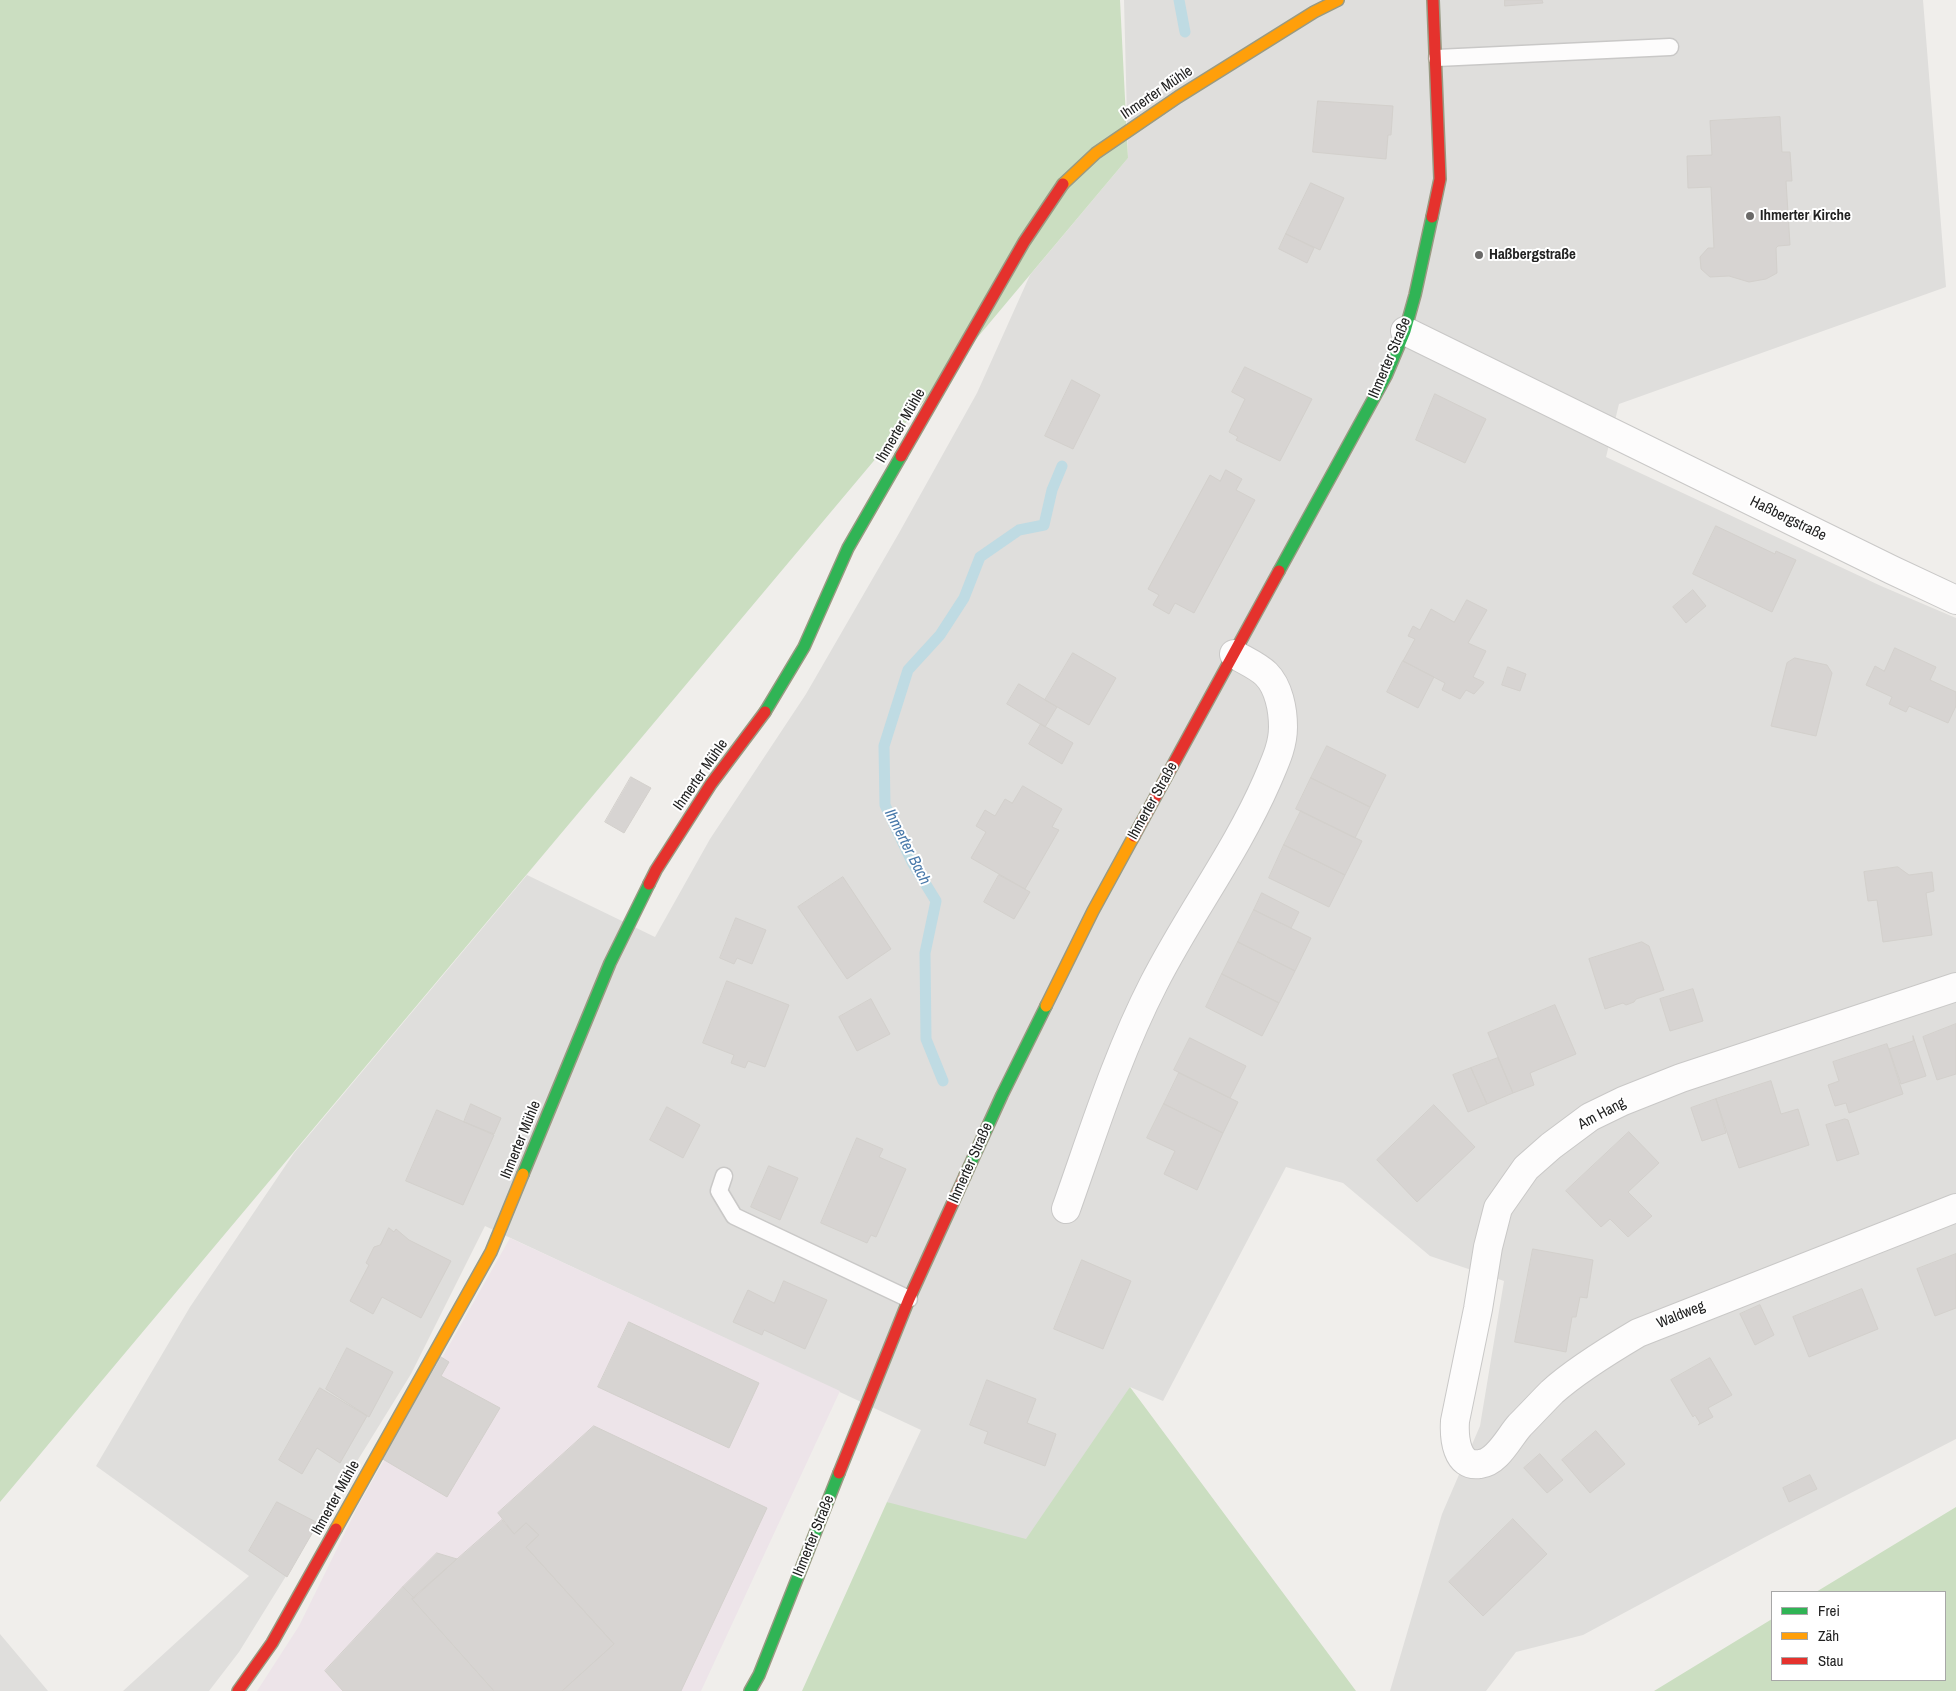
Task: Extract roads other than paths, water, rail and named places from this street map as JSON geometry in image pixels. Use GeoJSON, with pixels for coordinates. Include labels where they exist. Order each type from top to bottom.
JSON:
{"type":"FeatureCollection","features":[{"type":"Feature","properties":{"kind":"street","name":"Ihmerter Mühle"},"geometry":{"type":"LineString","coordinates":[[238,1691],[272,1643],[491,1252],[610,963],[656,870],[711,784],[771,704],[804,647],[848,548],[1029,234],[1059,188],[1096,154],[1178,97],[1314,12],[1338,0]]}},
{"type":"Feature","properties":{"kind":"street","name":"Ihmerter Straße"},"geometry":{"type":"LineString","coordinates":[[750,1691],[759,1675],[910,1298],[1002,1095],[1093,911],[1386,376],[1405,331],[1421,269],[1440,180],[1433,0]]}},
{"type":"Feature","properties":{"kind":"street","name":"Haßbergstraße"},"geometry":{"type":"LineString","coordinates":[[1405,331],[1956,600]]}},
{"type":"Feature","properties":{"kind":"street"},"geometry":{"type":"LineString","coordinates":[[1066,1209],[1119,1060],[1154,984],[1191,915],[1251,818],[1281,748],[1284,728],[1282,708],[1276,690],[1266,674],[1234,654]]}},
{"type":"Feature","properties":{"kind":"street","name":"Am Hang"},"geometry":{"type":"LineString","coordinates":[[1454,1438],[1454,1422],[1478,1309],[1488,1247],[1498,1208],[1526,1168],[1551,1146],[1590,1117],[1623,1101],[1681,1078],[1956,987]]}},
{"type":"Feature","properties":{"kind":"street","name":"Waldweg"},"geometry":{"type":"LineString","coordinates":[[1454,1438],[1457,1448],[1466,1461],[1474,1464],[1487,1462],[1494,1458],[1516,1430],[1554,1391],[1610,1350],[1638,1333],[1956,1208]]}},
{"type":"Feature","properties":{"kind":"lane"},"geometry":{"type":"LineString","coordinates":[[1436,58],[1670,47]]}},
{"type":"Feature","properties":{"kind":"lane"},"geometry":{"type":"LineString","coordinates":[[724,1176],[719,1191],[734,1216],[910,1298]]}},
{"type":"Feature","properties":{"kind":"waterway","name":"Ihmerter Bach"},"geometry":{"type":"LineString","coordinates":[[1179,0],[1185,32]]}},
{"type":"Feature","properties":{"kind":"waterway","name":"Ihmerter Bach"},"geometry":{"type":"LineString","coordinates":[[943,1081],[926,1039],[925,953],[936,901],[912,862],[885,805],[884,746],[908,670],[940,635],[964,598],[980,557],[1019,530],[1044,525],[1052,490],[1062,466]]}},
{"type":"Feature","properties":{"kind":"place","name":"Ihmerter Kirche"},"geometry":{"type":"Point","coordinates":[1750,216]}},
{"type":"Feature","properties":{"kind":"place","name":"Haßbergstraße"},"geometry":{"type":"Point","coordinates":[1479,255]}}]}
